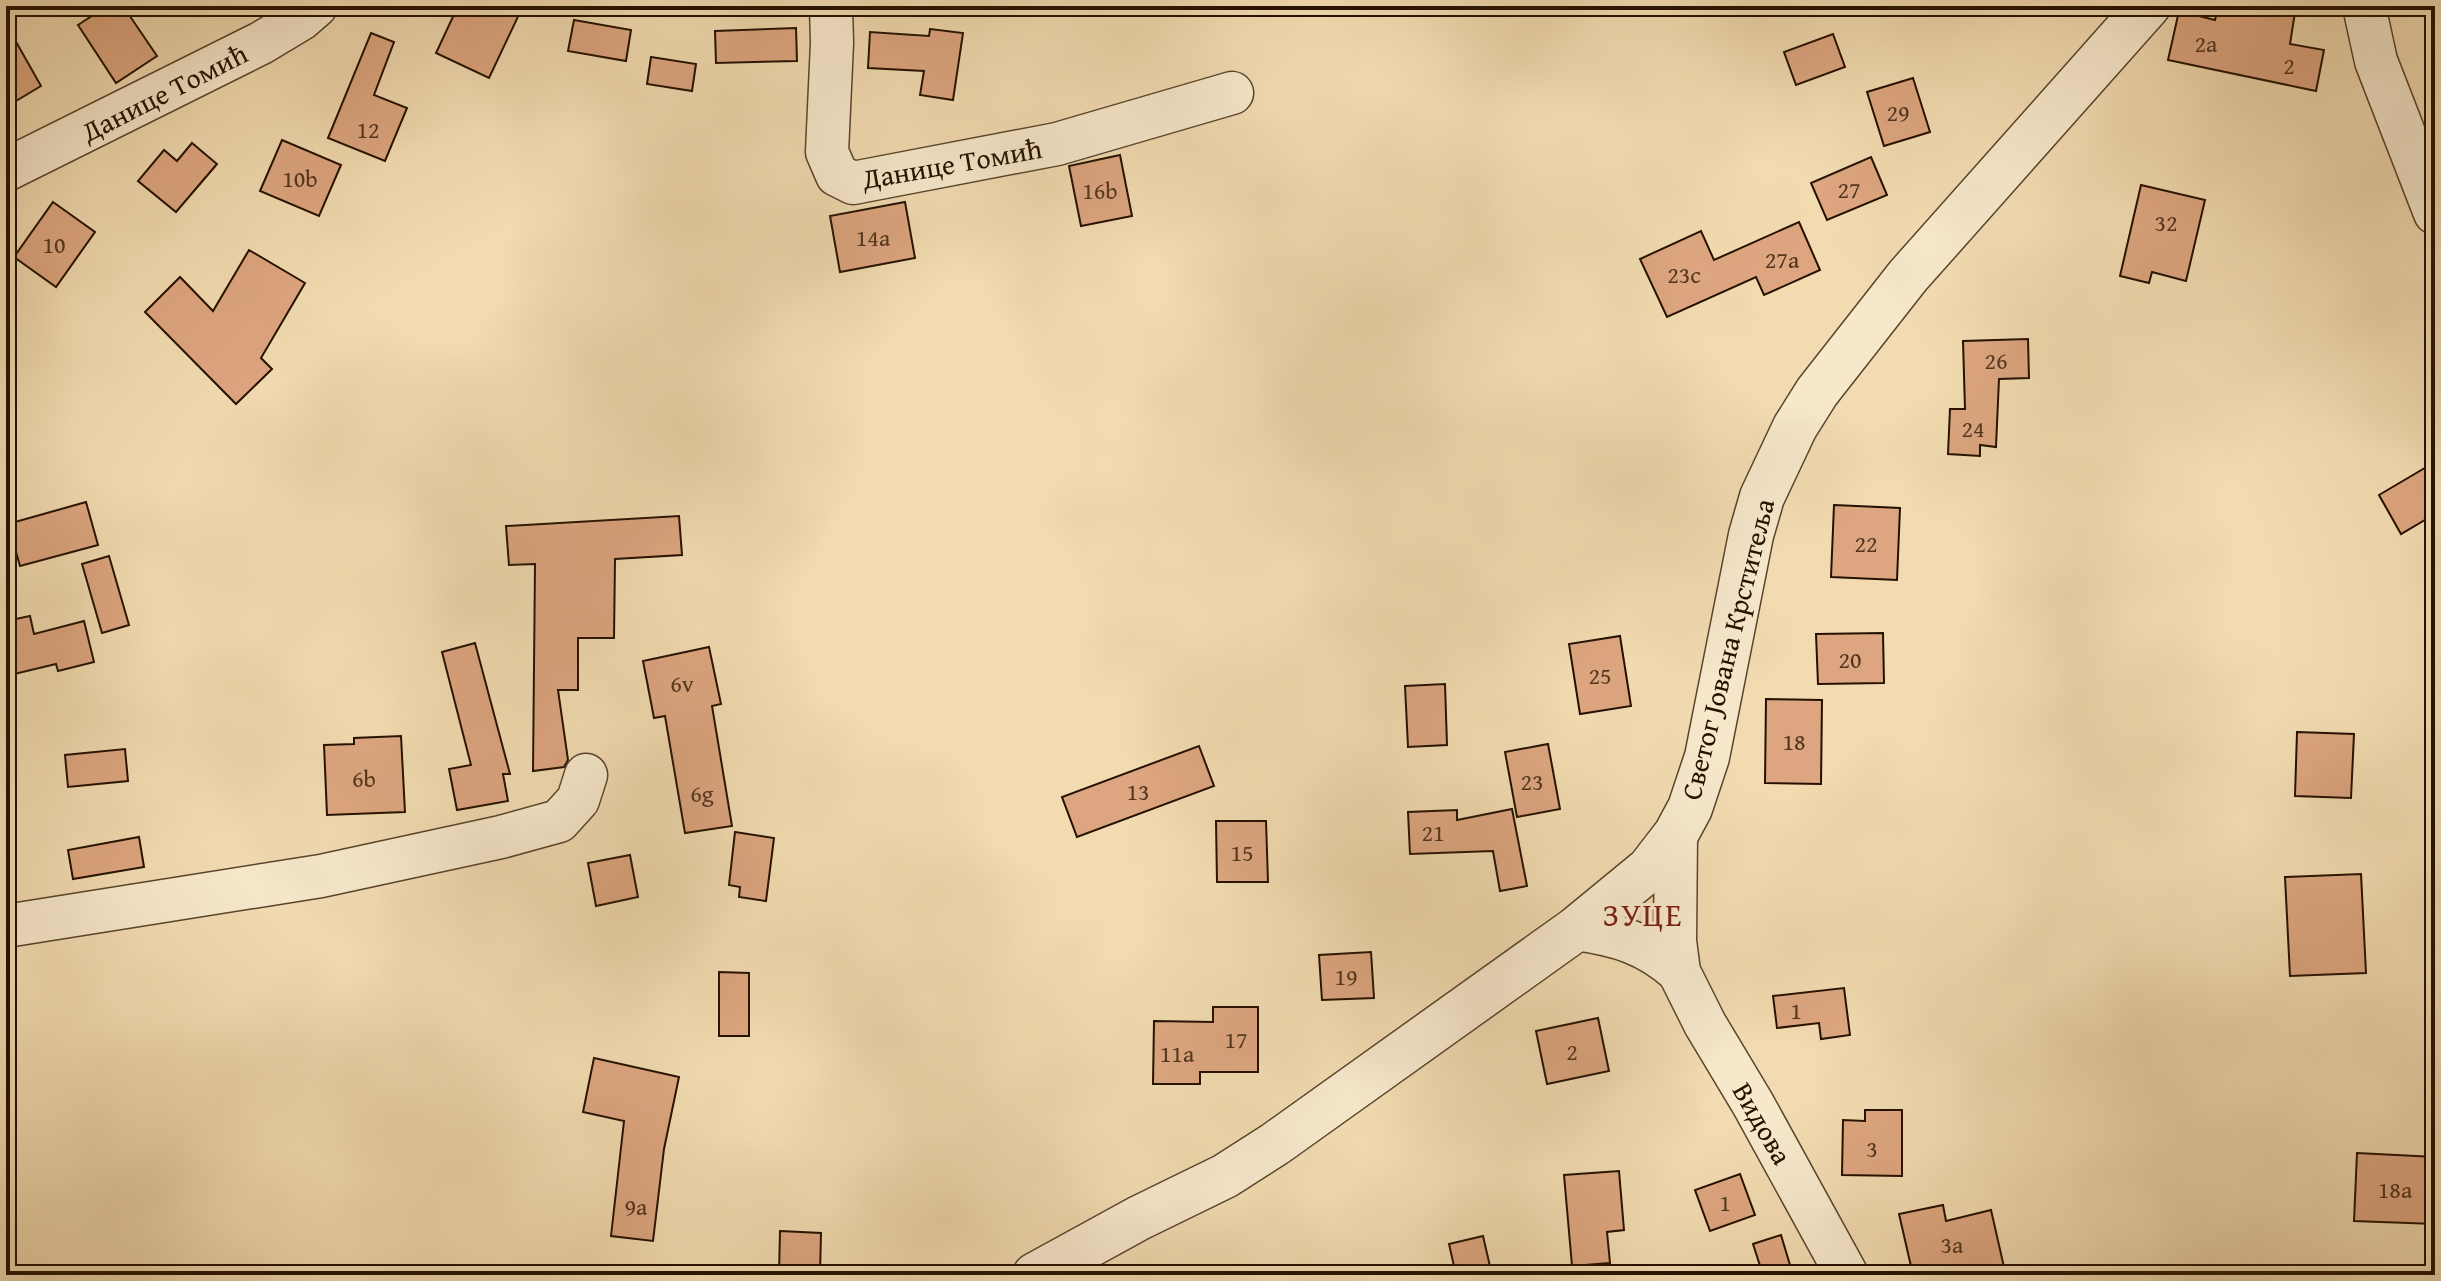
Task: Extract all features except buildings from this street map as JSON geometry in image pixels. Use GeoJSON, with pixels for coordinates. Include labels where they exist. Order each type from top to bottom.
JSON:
{"type":"FeatureCollection","features":[{"type":"Feature","properties":{"kind":"street","name":"Данице Томић"},"geometry":{"type":"LineString","coordinates":[[6,170],[261,43],[301,19],[316,6]]}},
{"type":"Feature","properties":{"kind":"street","name":"Данице Томић"},"geometry":{"type":"LineString","coordinates":[[831,6],[827,152],[837,175],[853,183],[1057,144],[1232,93]]}},
{"type":"Feature","properties":{"kind":"street","name":"Светог Јована Крститеља"},"geometry":{"type":"LineString","coordinates":[[1035,1275],[1139,1218],[1225,1176],[1343,1097],[1576,929],[1649,869],[1676,834],[1690,808],[1707,757],[1751,535],[1762,497],[1795,427],[1817,392],[1908,276],[2148,6]]}},
{"type":"Feature","properties":{"kind":"street"},"geometry":{"type":"LineString","coordinates":[[2364,6],[2376,61],[2435,213]]}},
{"type":"Feature","properties":{"kind":"street"},"geometry":{"type":"LineString","coordinates":[[6,926],[321,876],[501,837],[559,821],[578,800],[586,775]]}},
{"type":"Feature","properties":{"kind":"street","name":"Видова"},"geometry":{"type":"LineString","coordinates":[[1676,834],[1675,941],[1679,972],[1705,1024],[1847,1275]]}},
{"type":"Feature","properties":{"kind":"street","name":"Видова"},"geometry":{"type":"LineString","coordinates":[[1576,929],[1614,935],[1640,944],[1679,972]]}},
{"type":"Feature","properties":{"kind":"district","name":"ЗУЦЕ"},"geometry":{"type":"Point","coordinates":[1643,914]}}]}
